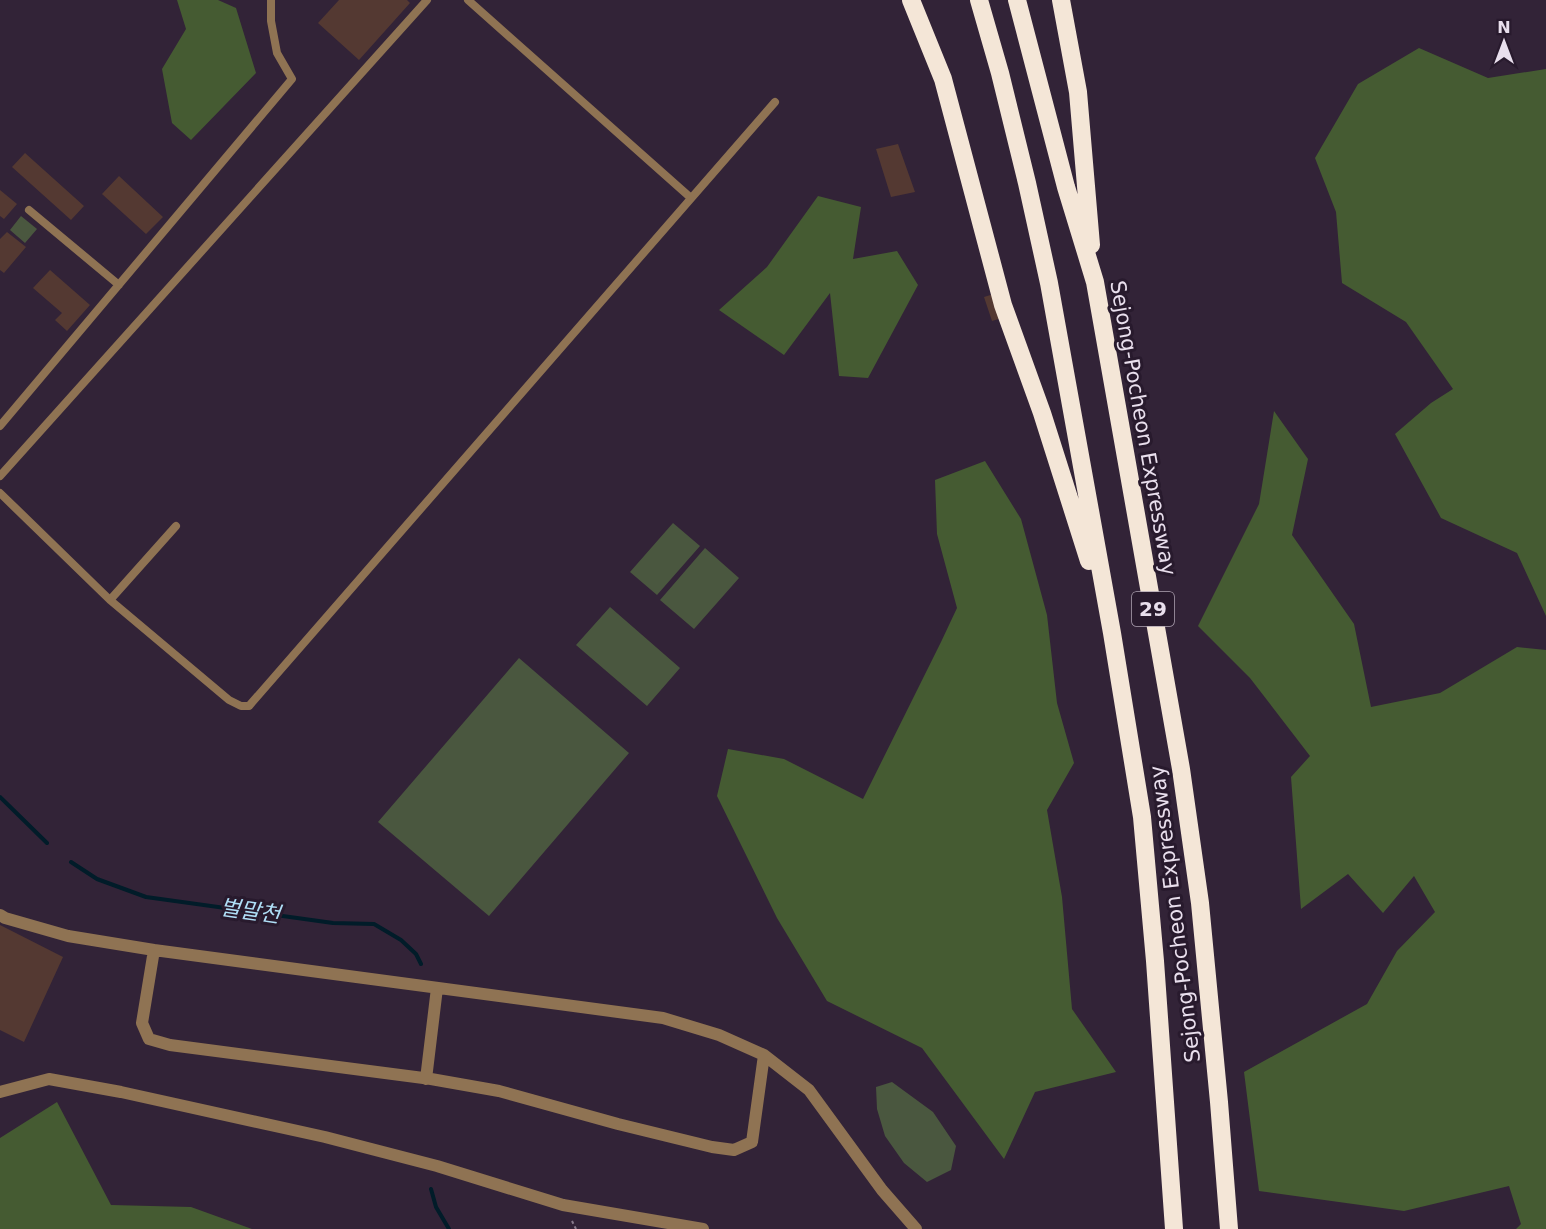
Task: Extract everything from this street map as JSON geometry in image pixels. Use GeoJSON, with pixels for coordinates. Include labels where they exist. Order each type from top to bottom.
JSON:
{"type":"FeatureCollection","features":[{"type":"Feature","properties":{"kind":"highway"},"geometry":{"type":"LineString","coordinates":[[911,0],[944,79],[1003,304],[1042,413],[1112,633]]}},
{"type":"Feature","properties":{"kind":"highway","name":"Sejong-Pocheon Expressway"},"geometry":{"type":"LineString","coordinates":[[979,0],[1000,73],[1049,283],[1112,633],[1142,817],[1155,961],[1174,1229]]}},
{"type":"Feature","properties":{"kind":"highway","name":"Sejong-Pocheon Expressway"},"geometry":{"type":"LineString","coordinates":[[1017,0],[1066,187],[1095,282],[1181,770],[1200,903],[1229,1229]]}},
{"type":"Feature","properties":{"kind":"highway"},"geometry":{"type":"LineString","coordinates":[[1061,0],[1078,92],[1095,282]]}},
{"type":"Feature","properties":{"kind":"street"},"geometry":{"type":"LineString","coordinates":[[0,915],[68,936],[154,950],[663,1018],[720,1035],[764,1055],[809,1090],[882,1190],[916,1229]]}},
{"type":"Feature","properties":{"kind":"street"},"geometry":{"type":"LineString","coordinates":[[154,950],[142,1023],[149,1039],[171,1045],[499,1091],[712,1147],[734,1150],[752,1142],[764,1055]]}},
{"type":"Feature","properties":{"kind":"street"},"geometry":{"type":"LineString","coordinates":[[426,1079],[437,988]]}},
{"type":"Feature","properties":{"kind":"street"},"geometry":{"type":"LineString","coordinates":[[0,1092],[49,1079],[121,1092],[325,1137],[437,1166],[564,1205],[703,1229]]}},
{"type":"Feature","properties":{"kind":"lane"},"geometry":{"type":"LineString","coordinates":[[0,426],[292,79],[277,53],[271,21],[271,0]]}},
{"type":"Feature","properties":{"kind":"lane"},"geometry":{"type":"LineString","coordinates":[[0,476],[427,0]]}},
{"type":"Feature","properties":{"kind":"lane"},"geometry":{"type":"LineString","coordinates":[[468,0],[691,198]]}},
{"type":"Feature","properties":{"kind":"lane"},"geometry":{"type":"LineString","coordinates":[[0,493],[110,600],[229,700],[241,706],[249,706],[776,102]]}},
{"type":"Feature","properties":{"kind":"lane"},"geometry":{"type":"LineString","coordinates":[[29,210],[119,285]]}},
{"type":"Feature","properties":{"kind":"lane"},"geometry":{"type":"LineString","coordinates":[[110,600],[176,526]]}},
{"type":"Feature","properties":{"kind":"green space"},"geometry":{"type":"Polygon","coordinates":[[[177,0],[218,0],[236,8],[256,73],[191,140],[172,123],[162,69],[186,29],[177,0]]]}},
{"type":"Feature","properties":{"kind":"green space"},"geometry":{"type":"Polygon","coordinates":[[[1419,48],[1488,78],[1546,69],[1546,616],[1517,553],[1441,518],[1395,434],[1431,403],[1453,389],[1406,322],[1342,283],[1336,212],[1315,158],[1358,84],[1419,48]]]}},
{"type":"Feature","properties":{"kind":"green space"},"geometry":{"type":"Polygon","coordinates":[[[818,196],[861,207],[853,259],[897,251],[918,285],[868,378],[839,376],[830,293],[784,355],[719,310],[767,267],[818,196]]]}},
{"type":"Feature","properties":{"kind":"green space"},"geometry":{"type":"Polygon","coordinates":[[[21,216],[37,229],[25,243],[10,230],[21,216]]]}},
{"type":"Feature","properties":{"kind":"green space"},"geometry":{"type":"Polygon","coordinates":[[[1274,411],[1308,459],[1292,535],[1354,624],[1371,707],[1440,693],[1517,647],[1546,650],[1546,1229],[1516,1229],[1521,1224],[1509,1186],[1404,1211],[1259,1191],[1244,1072],[1367,1004],[1397,951],[1435,912],[1414,876],[1383,913],[1348,874],[1301,909],[1291,777],[1310,756],[1250,678],[1198,626],[1259,504],[1274,411]]]}},
{"type":"Feature","properties":{"kind":"green space"},"geometry":{"type":"Polygon","coordinates":[[[985,461],[1021,519],[1047,615],[1057,703],[1074,763],[1047,810],[1062,897],[1072,1009],[1116,1072],[1035,1092],[1004,1159],[922,1048],[827,1001],[777,918],[717,796],[728,749],[784,759],[863,799],[957,608],[937,534],[935,480],[985,461]]]}},
{"type":"Feature","properties":{"kind":"green space"},"geometry":{"type":"Polygon","coordinates":[[[673,523],[700,546],[657,595],[630,572],[673,523]]]}},
{"type":"Feature","properties":{"kind":"green space"},"geometry":{"type":"Polygon","coordinates":[[[705,548],[739,578],[694,629],[660,600],[705,548]]]}},
{"type":"Feature","properties":{"kind":"green space"},"geometry":{"type":"Polygon","coordinates":[[[610,607],[680,668],[647,706],[576,645],[610,607]]]}},
{"type":"Feature","properties":{"kind":"green space"},"geometry":{"type":"Polygon","coordinates":[[[519,658],[629,753],[489,916],[378,822],[519,658]]]}},
{"type":"Feature","properties":{"kind":"green space"},"geometry":{"type":"Polygon","coordinates":[[[892,1082],[933,1112],[956,1146],[951,1170],[927,1182],[904,1163],[885,1136],[877,1109],[876,1087],[892,1082]]]}},
{"type":"Feature","properties":{"kind":"green space"},"geometry":{"type":"Polygon","coordinates":[[[57,1102],[111,1205],[191,1207],[252,1229],[0,1229],[0,1138],[57,1102]]]}},
{"type":"Feature","properties":{"kind":"building"},"geometry":{"type":"Polygon","coordinates":[[[339,0],[407,0],[410,3],[359,60],[318,23],[339,0]]]}},
{"type":"Feature","properties":{"kind":"building"},"geometry":{"type":"Polygon","coordinates":[[[898,144],[915,192],[891,197],[876,149],[898,144]]]}},
{"type":"Feature","properties":{"kind":"building"},"geometry":{"type":"Polygon","coordinates":[[[25,153],[84,206],[71,220],[12,167],[25,153]]]}},
{"type":"Feature","properties":{"kind":"building"},"geometry":{"type":"Polygon","coordinates":[[[119,176],[163,217],[146,234],[102,194],[119,176]]]}},
{"type":"Feature","properties":{"kind":"building"},"geometry":{"type":"Polygon","coordinates":[[[0,190],[17,204],[4,219],[0,216],[0,190]]]}},
{"type":"Feature","properties":{"kind":"building"},"geometry":{"type":"Polygon","coordinates":[[[7,232],[26,247],[4,273],[0,270],[0,239],[7,232]]]}},
{"type":"Feature","properties":{"kind":"building"},"geometry":{"type":"Polygon","coordinates":[[[50,270],[90,305],[67,331],[55,320],[62,313],[33,288],[50,270]]]}},
{"type":"Feature","properties":{"kind":"building"},"geometry":{"type":"Polygon","coordinates":[[[1000,292],[1008,316],[992,321],[984,297],[1000,292]]]}},
{"type":"Feature","properties":{"kind":"building"},"geometry":{"type":"Polygon","coordinates":[[[0,925],[63,957],[24,1042],[0,1030],[0,925]]]}},
{"type":"Feature","properties":{"kind":"waterway","name":"벌말천"},"geometry":{"type":"LineString","coordinates":[[0,797],[47,843]]}},
{"type":"Feature","properties":{"kind":"waterway","name":"벌말천"},"geometry":{"type":"LineString","coordinates":[[71,862],[97,879],[146,897],[333,923],[374,924],[401,940],[416,954],[421,964]]}},
{"type":"Feature","properties":{"kind":"waterway","name":"벌말천"},"geometry":{"type":"LineString","coordinates":[[431,1189],[436,1207],[449,1229]]}}]}
